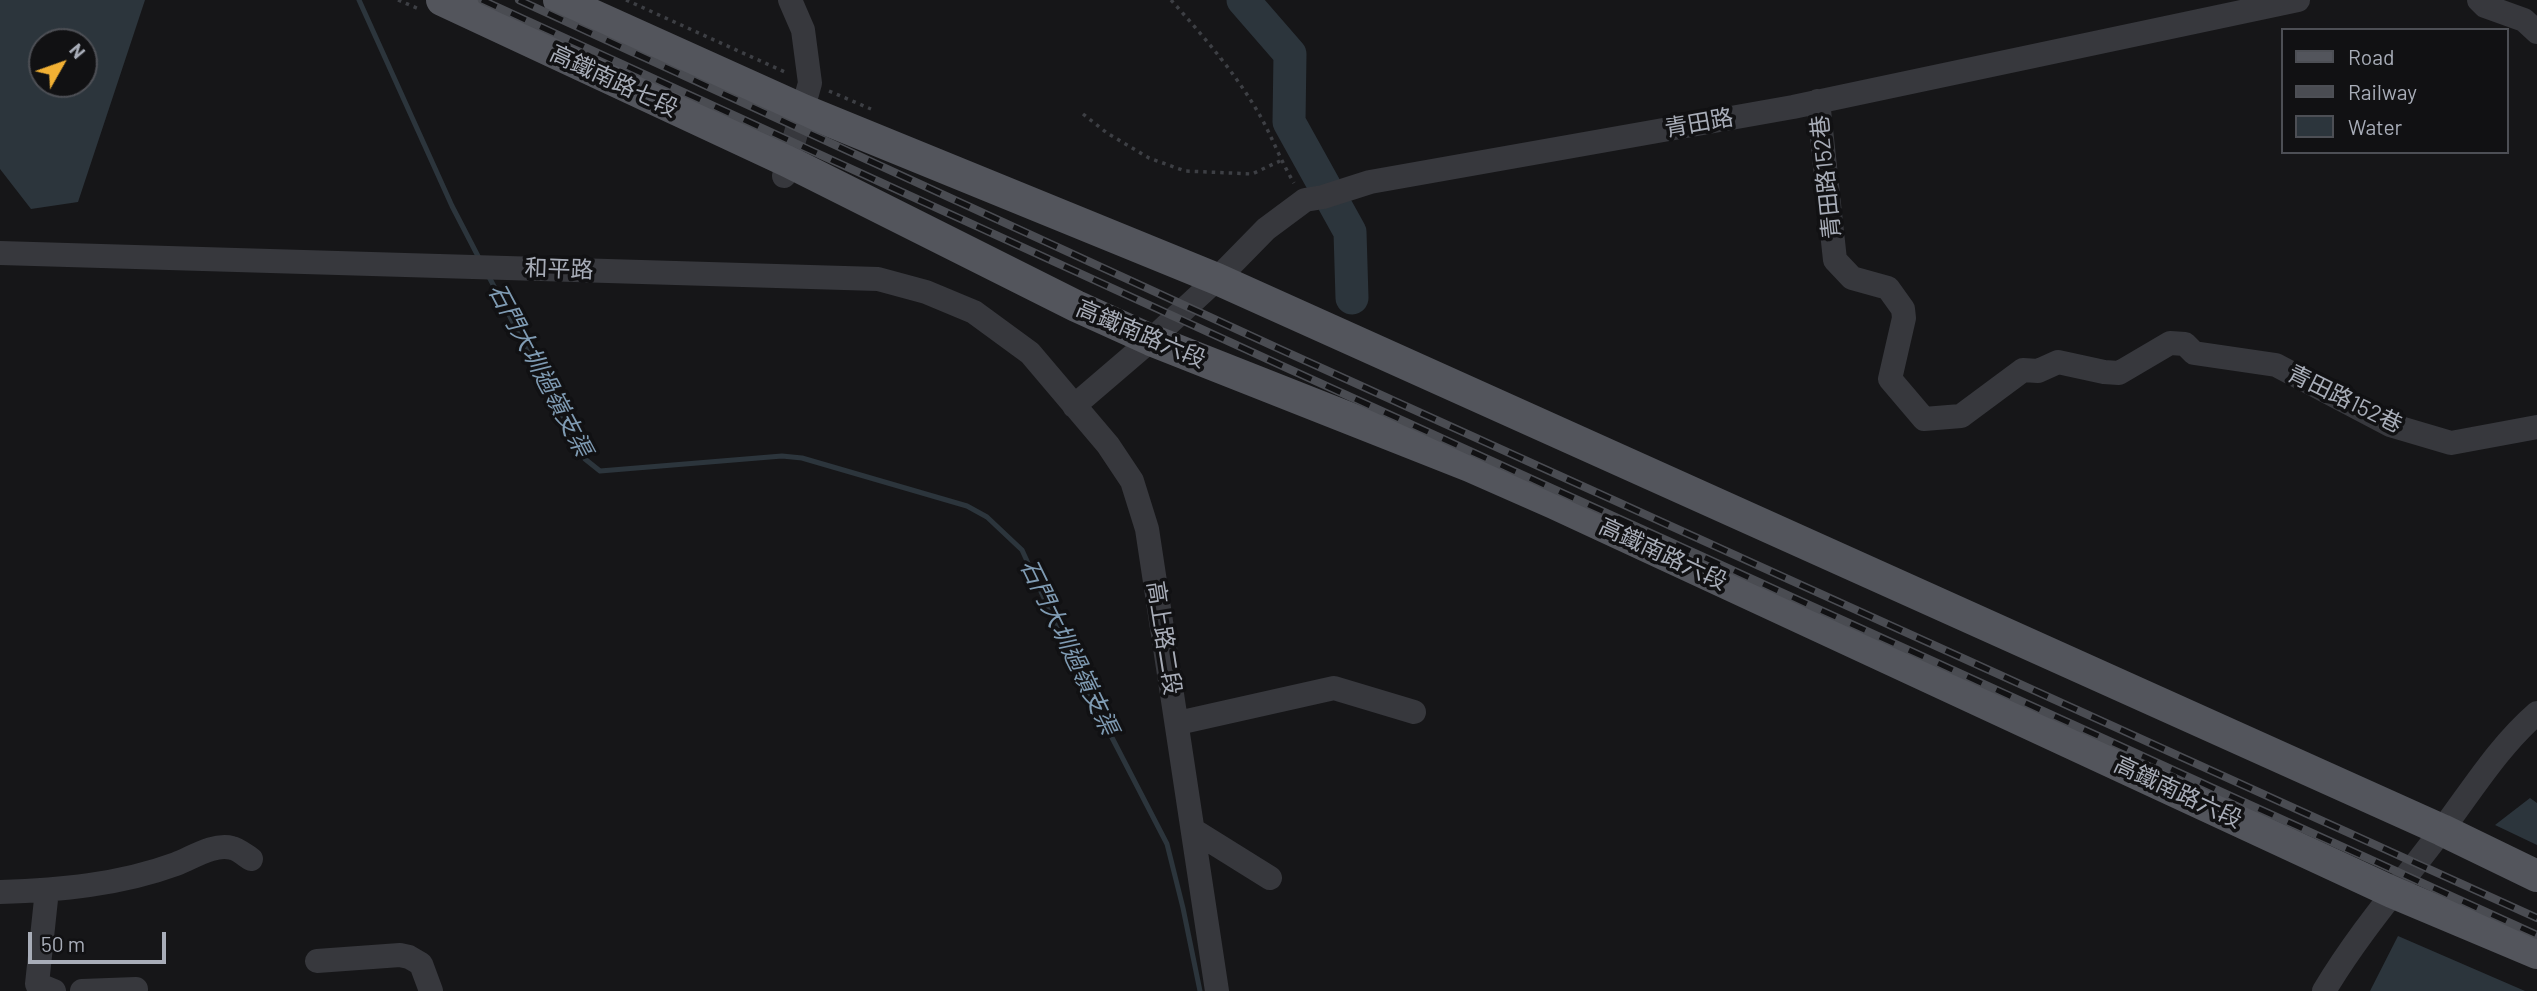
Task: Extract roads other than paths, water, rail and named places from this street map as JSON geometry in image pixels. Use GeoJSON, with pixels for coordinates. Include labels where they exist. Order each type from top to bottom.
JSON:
{"type":"FeatureCollection","features":[{"type":"Feature","properties":{"kind":"main road","name":"高鐵南路七段"},"geometry":{"type":"LineString","coordinates":[[442,0],[785,168]]}},
{"type":"Feature","properties":{"kind":"main road"},"geometry":{"type":"LineString","coordinates":[[559,0],[803,110],[1217,279],[2442,830],[2537,876]]}},
{"type":"Feature","properties":{"kind":"main road","name":"高鐵南路六段"},"geometry":{"type":"LineString","coordinates":[[785,168],[1151,341],[1470,466],[1554,503],[2392,892],[2537,953]]}},
{"type":"Feature","properties":{"kind":"street"},"geometry":{"type":"LineString","coordinates":[[785,168],[810,83],[803,30],[790,0]]}},
{"type":"Feature","properties":{"kind":"street","name":"青田路"},"geometry":{"type":"LineString","coordinates":[[1151,341],[1266,229],[1325,196],[1370,182],[1818,101],[2298,0]]}},
{"type":"Feature","properties":{"kind":"street"},"geometry":{"type":"LineString","coordinates":[[2479,0],[2485,6],[2524,20],[2537,32]]}},
{"type":"Feature","properties":{"kind":"street","name":"青田路152巷"},"geometry":{"type":"LineString","coordinates":[[1818,101],[1835,260],[1852,278],[1888,288],[1903,309],[1905,317],[1890,379],[1924,419],[1961,416],[2023,370],[2038,371],[2057,362],[2119,373],[2170,343],[2185,344],[2194,353],[2276,365],[2390,425],[2451,443],[2537,427]]}},
{"type":"Feature","properties":{"kind":"street","name":"和平路"},"geometry":{"type":"LineString","coordinates":[[0,253],[878,279],[926,292],[974,312],[1030,353],[1074,406]]}},
{"type":"Feature","properties":{"kind":"street"},"geometry":{"type":"LineString","coordinates":[[1074,406],[1151,341]]}},
{"type":"Feature","properties":{"kind":"street","name":"高上路二段"},"geometry":{"type":"LineString","coordinates":[[1074,406],[1108,445],[1132,481],[1147,529],[1217,991]]}},
{"type":"Feature","properties":{"kind":"street"},"geometry":{"type":"LineString","coordinates":[[1178,723],[1334,688],[1414,712]]}},
{"type":"Feature","properties":{"kind":"street"},"geometry":{"type":"LineString","coordinates":[[2324,991],[2392,892],[2442,830],[2481,775],[2537,713]]}},
{"type":"Feature","properties":{"kind":"street"},"geometry":{"type":"LineString","coordinates":[[1193,830],[1270,878]]}},
{"type":"Feature","properties":{"kind":"street"},"geometry":{"type":"LineString","coordinates":[[0,892],[47,890],[122,880],[177,864],[203,851],[232,847],[251,859]]}},
{"type":"Feature","properties":{"kind":"street"},"geometry":{"type":"LineString","coordinates":[[47,890],[37,984],[54,991]]}},
{"type":"Feature","properties":{"kind":"street"},"geometry":{"type":"LineString","coordinates":[[317,961],[400,955],[409,957],[421,964],[430,991]]}},
{"type":"Feature","properties":{"kind":"street"},"geometry":{"type":"LineString","coordinates":[[82,991],[136,989]]}},
{"type":"Feature","properties":{"kind":"water"},"geometry":{"type":"Polygon","coordinates":[[[0,0],[145,0],[78,202],[31,209],[0,169],[0,0]]]}},
{"type":"Feature","properties":{"kind":"water"},"geometry":{"type":"Polygon","coordinates":[[[2530,798],[2537,803],[2537,845],[2495,825],[2530,798]]]}},
{"type":"Feature","properties":{"kind":"water"},"geometry":{"type":"Polygon","coordinates":[[[2398,936],[2525,991],[2370,991],[2398,936]]]}},
{"type":"Feature","properties":{"kind":"waterway","name":"石門大圳過嶺支渠"},"geometry":{"type":"LineString","coordinates":[[359,0],[452,206],[480,260]]}},
{"type":"Feature","properties":{"kind":"waterway"},"geometry":{"type":"LineString","coordinates":[[1243,0],[1290,54],[1289,122],[1350,232],[1352,298]]}},
{"type":"Feature","properties":{"kind":"waterway","name":"石門大圳過嶺支渠"},"geometry":{"type":"LineString","coordinates":[[488,275],[585,459],[600,471],[782,456],[802,458],[967,506],[987,517],[1022,550],[1075,666],[1167,844],[1200,991]]}},
{"type":"Feature","properties":{"kind":"railway"},"geometry":{"type":"LineString","coordinates":[[482,0],[2537,935]]}},
{"type":"Feature","properties":{"kind":"railway"},"geometry":{"type":"LineString","coordinates":[[519,0],[1284,351],[2537,918]]}}]}
